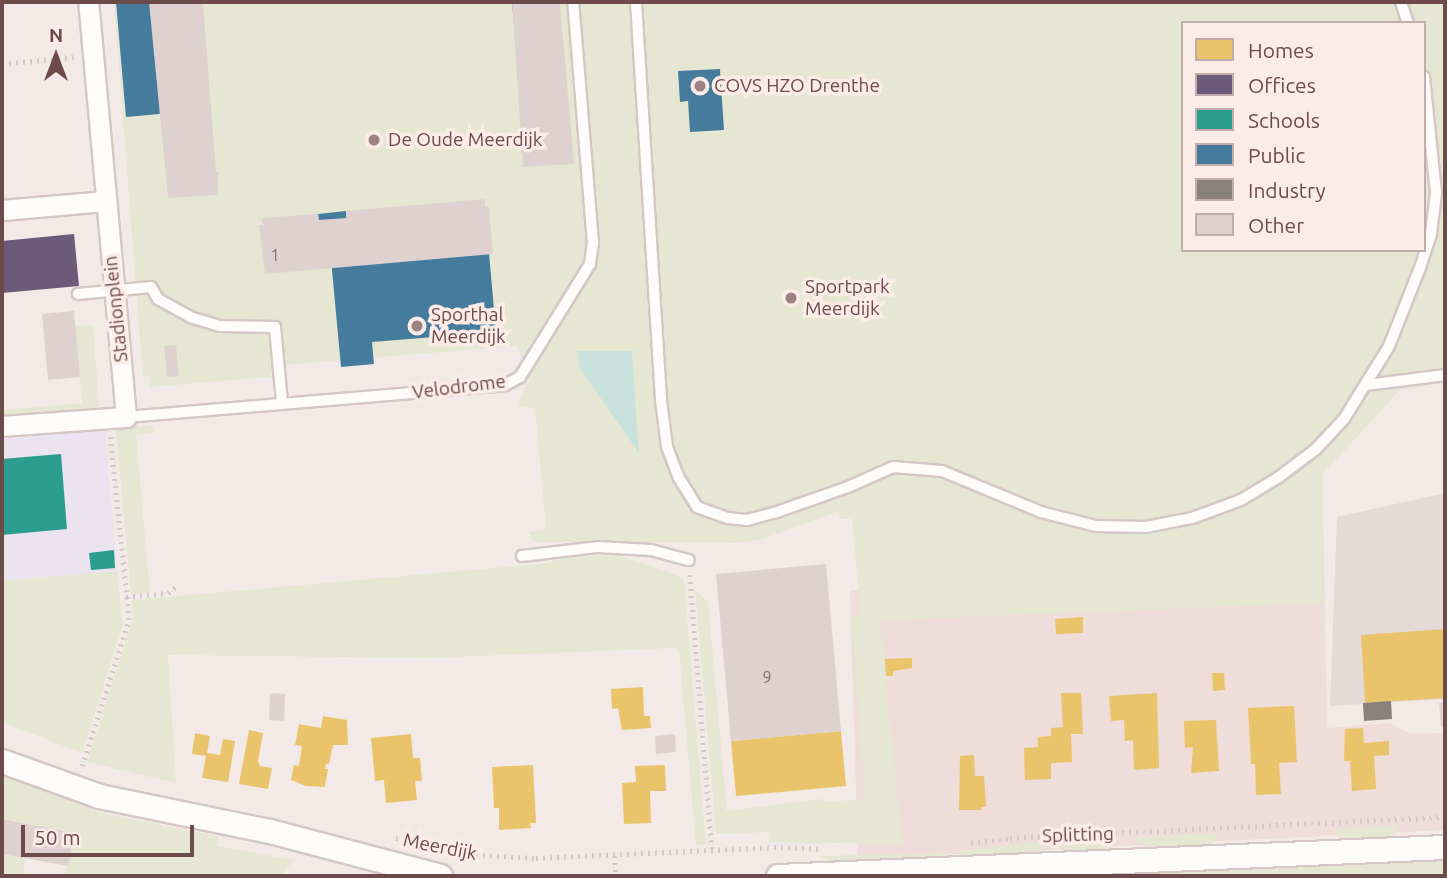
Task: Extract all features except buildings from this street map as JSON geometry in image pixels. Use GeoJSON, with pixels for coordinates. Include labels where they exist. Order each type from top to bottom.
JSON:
{"type":"FeatureCollection","features":[{"type":"Feature","properties":{"kind":"street","name":"Stadionplein"},"geometry":{"type":"LineString","coordinates":[[88,2],[114,291],[118,417]]}},
{"type":"Feature","properties":{"kind":"street"},"geometry":{"type":"LineString","coordinates":[[2,210],[105,201]]}},
{"type":"Feature","properties":{"kind":"street","name":"Velodrome"},"geometry":{"type":"LineString","coordinates":[[2,426],[118,417]]}},
{"type":"Feature","properties":{"kind":"street","name":"Meerdijk"},"geometry":{"type":"LineString","coordinates":[[2,761],[99,796],[270,831],[440,876]]}},
{"type":"Feature","properties":{"kind":"street","name":"Splitting"},"geometry":{"type":"LineString","coordinates":[[778,876],[1445,847]]}},
{"type":"Feature","properties":{"kind":"lane","name":"Velodrome"},"geometry":{"type":"LineString","coordinates":[[118,417],[505,385],[520,377],[590,264],[593,243],[573,2]]}},
{"type":"Feature","properties":{"kind":"lane"},"geometry":{"type":"LineString","coordinates":[[636,2],[661,400],[667,447],[679,478],[697,507],[728,519],[747,520],[848,487],[893,467],[942,471],[1041,512],[1085,523],[1146,527],[1192,519],[1241,500],[1279,477],[1316,449],[1344,419],[1389,346],[1424,252]]}},
{"type":"Feature","properties":{"kind":"lane"},"geometry":{"type":"LineString","coordinates":[[1401,2],[1407,21]]}},
{"type":"Feature","properties":{"kind":"lane"},"geometry":{"type":"LineString","coordinates":[[1426,96],[1436,193],[1431,234],[1426,247]]}},
{"type":"Feature","properties":{"kind":"lane"},"geometry":{"type":"LineString","coordinates":[[78,294],[151,288],[158,299],[190,317],[220,326],[275,327],[282,403]]}},
{"type":"Feature","properties":{"kind":"lane"},"geometry":{"type":"LineString","coordinates":[[1366,385],[1445,375]]}},
{"type":"Feature","properties":{"kind":"lane"},"geometry":{"type":"LineString","coordinates":[[522,556],[598,547],[651,550],[689,560]]}},
{"type":"Feature","properties":{"kind":"path"},"geometry":{"type":"LineString","coordinates":[[2,64],[92,55]]}},
{"type":"Feature","properties":{"kind":"path"},"geometry":{"type":"LineString","coordinates":[[82,766],[129,620],[118,417]]}},
{"type":"Feature","properties":{"kind":"path"},"geometry":{"type":"LineString","coordinates":[[689,560],[712,849],[827,849]]}},
{"type":"Feature","properties":{"kind":"path"},"geometry":{"type":"LineString","coordinates":[[127,597],[169,593],[176,587]]}},
{"type":"Feature","properties":{"kind":"path","name":"Splitting"},"geometry":{"type":"LineString","coordinates":[[963,844],[1010,838],[1445,817]]}},
{"type":"Feature","properties":{"kind":"path","name":"Meerdijk"},"geometry":{"type":"LineString","coordinates":[[382,835],[462,854],[536,858],[712,849]]}},
{"type":"Feature","properties":{"kind":"path"},"geometry":{"type":"LineString","coordinates":[[615,856],[616,876]]}},
{"type":"Feature","properties":{"kind":"shaded area"},"geometry":{"type":"Polygon","coordinates":[[[105,430],[117,571],[2,581],[2,439],[105,430]]]}},
{"type":"Feature","properties":{"kind":"shaded area"},"geometry":{"type":"Polygon","coordinates":[[[1322,454],[1327,728],[1389,723],[1411,734],[1445,733],[1445,830],[858,859],[850,590],[1058,591],[1322,454]]]}},
{"type":"Feature","properties":{"kind":"shaded area"},"geometry":{"type":"Polygon","coordinates":[[[1445,493],[1445,699],[1330,706],[1337,517],[1445,493]]]}},
{"type":"Feature","properties":{"kind":"green space","name":"Sportpark Meerdijk"},"geometry":{"type":"Polygon","coordinates":[[[114,2],[1445,2],[1445,383],[1400,390],[1323,474],[1323,603],[880,620],[902,844],[770,842],[768,832],[716,834],[695,590],[708,602],[727,811],[821,799],[826,802],[862,799],[865,793],[851,619],[860,611],[852,519],[840,519],[839,511],[763,539],[738,543],[533,542],[529,532],[546,529],[535,408],[517,407],[531,375],[516,346],[271,366],[271,377],[150,387],[149,376],[143,377],[114,2]]]}},
{"type":"Feature","properties":{"kind":"green space"},"geometry":{"type":"Polygon","coordinates":[[[93,325],[99,406],[85,410],[2,418],[2,410],[82,403],[75,326],[93,325]]]}},
{"type":"Feature","properties":{"kind":"green space"},"geometry":{"type":"Polygon","coordinates":[[[153,426],[154,433],[136,435],[150,593],[131,594],[116,428],[153,426]]]}},
{"type":"Feature","properties":{"kind":"green space"},"geometry":{"type":"Polygon","coordinates":[[[617,555],[670,572],[684,580],[706,844],[696,845],[679,651],[674,648],[430,658],[168,655],[176,783],[87,762],[133,618],[131,600],[539,564],[576,556],[617,555]]]}},
{"type":"Feature","properties":{"kind":"green space"},"geometry":{"type":"Polygon","coordinates":[[[117,571],[123,625],[82,753],[2,722],[2,581],[117,571]]]}},
{"type":"Feature","properties":{"kind":"green space"},"geometry":{"type":"Polygon","coordinates":[[[2,774],[92,805],[91,811],[218,836],[218,846],[294,860],[280,876],[65,876],[74,833],[2,819],[2,774]]]}},
{"type":"Feature","properties":{"kind":"green space"},"geometry":{"type":"Polygon","coordinates":[[[1399,826],[1390,838],[1340,841],[1335,829],[1399,826]]]}},
{"type":"Feature","properties":{"kind":"green space"},"geometry":{"type":"Polygon","coordinates":[[[1217,833],[1212,846],[1147,849],[1134,838],[1217,833]]]}},
{"type":"Feature","properties":{"kind":"green space"},"geometry":{"type":"Polygon","coordinates":[[[1120,839],[1109,851],[1076,853],[1066,851],[1059,841],[1120,839]]]}},
{"type":"Feature","properties":{"kind":"green space"},"geometry":{"type":"Polygon","coordinates":[[[1046,841],[1043,854],[962,859],[958,851],[1046,841]]]}},
{"type":"Feature","properties":{"kind":"green space"},"geometry":{"type":"Polygon","coordinates":[[[945,853],[942,858],[824,864],[828,859],[817,856],[945,853]]]}},
{"type":"Feature","properties":{"kind":"green space"},"geometry":{"type":"Polygon","coordinates":[[[2,854],[26,859],[22,876],[2,876],[2,854]]]}},
{"type":"Feature","properties":{"kind":"green space"},"geometry":{"type":"Polygon","coordinates":[[[1445,857],[1445,876],[1020,876],[1445,857]]]}},
{"type":"Feature","properties":{"kind":"water"},"geometry":{"type":"Polygon","coordinates":[[[578,351],[632,351],[639,453],[579,367],[578,351]]]}},
{"type":"Feature","properties":{"kind":"place","name":"COVS HZO Drenthe"},"geometry":{"type":"Point","coordinates":[700,86]}},
{"type":"Feature","properties":{"kind":"place","name":"De Oude Meerdijk"},"geometry":{"type":"Point","coordinates":[374,140]}},
{"type":"Feature","properties":{"kind":"place","name":"Sportpark Meerdijk"},"geometry":{"type":"Point","coordinates":[791,298]}},
{"type":"Feature","properties":{"kind":"place","name":"Sporthal Meerdijk"},"geometry":{"type":"Point","coordinates":[417,326]}}]}
